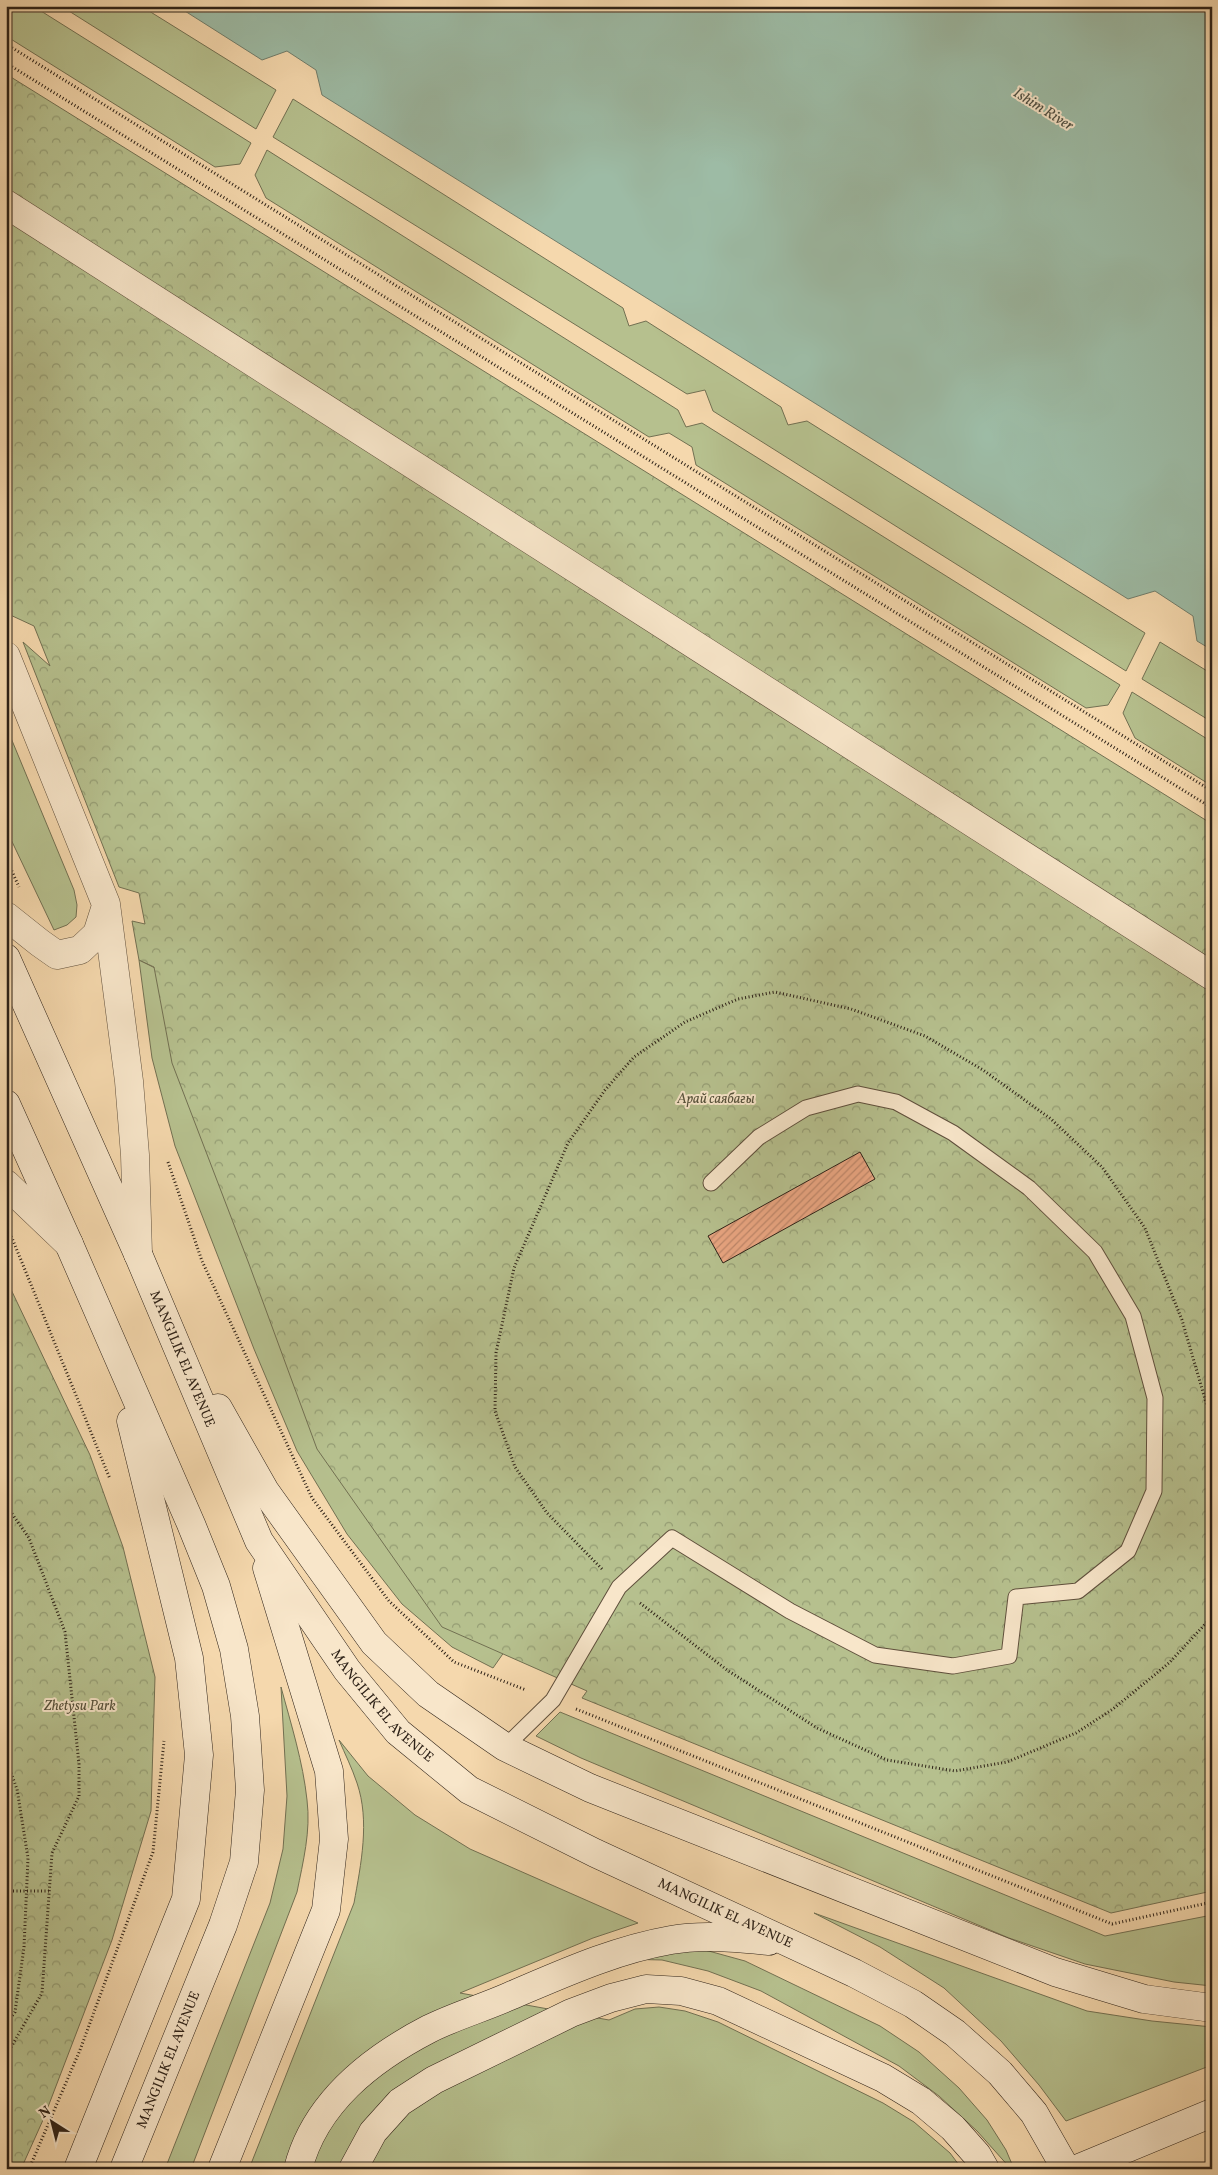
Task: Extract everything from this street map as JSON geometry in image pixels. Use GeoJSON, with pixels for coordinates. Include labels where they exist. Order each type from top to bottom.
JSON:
{"type":"FeatureCollection","features":[{"type":"Feature","properties":{"kind":"main road"},"geometry":{"type":"LineString","coordinates":[[6,204],[1212,976]]}},
{"type":"Feature","properties":{"kind":"main road"},"geometry":{"type":"LineString","coordinates":[[6,656],[106,904],[129,1081],[135,1155],[138,1254]]}},
{"type":"Feature","properties":{"kind":"main road"},"geometry":{"type":"LineString","coordinates":[[6,916],[40,944],[57,955],[80,950],[97,934],[106,904]]}},
{"type":"Feature","properties":{"kind":"main road","name":"MANGILIK EL AVENUE"},"geometry":{"type":"LineString","coordinates":[[6,958],[138,1254],[156,1301],[258,1541],[347,1670],[398,1732],[469,1790],[595,1853],[854,1973],[913,2004],[955,2033],[1000,2073],[1034,2113],[1066,2169]]}},
{"type":"Feature","properties":{"kind":"main road","name":"MANGILIK EL AVENUE"},"geometry":{"type":"LineString","coordinates":[[6,1104],[70,1244],[114,1352],[191,1524],[216,1586],[234,1649],[245,1716],[250,1790],[244,1862],[223,1925],[124,2169]]}},
{"type":"Feature","properties":{"kind":"main road"},"geometry":{"type":"LineString","coordinates":[[6,1184],[70,1244]]}},
{"type":"Feature","properties":{"kind":"main road"},"geometry":{"type":"LineString","coordinates":[[156,1301],[265,1491],[374,1643],[428,1694],[506,1748],[590,1788],[1055,1972],[1144,1999],[1212,2008]]}},
{"type":"Feature","properties":{"kind":"main road"},"geometry":{"type":"LineString","coordinates":[[78,2169],[186,1899],[199,1755],[189,1658],[114,1352]]}},
{"type":"Feature","properties":{"kind":"main road"},"geometry":{"type":"LineString","coordinates":[[222,2169],[326,1910],[334,1839],[329,1771],[258,1541]]}},
{"type":"Feature","properties":{"kind":"main road"},"geometry":{"type":"LineString","coordinates":[[298,2169],[313,2132],[329,2105],[357,2076],[393,2050],[430,2029],[578,1967],[627,1950],[672,1940],[717,1937],[791,1943]]}},
{"type":"Feature","properties":{"kind":"main road"},"geometry":{"type":"LineString","coordinates":[[353,2169],[374,2132],[400,2102],[434,2080],[571,2013],[611,1998],[646,1990],[681,1992],[718,2001],[883,2078],[922,2101],[954,2128],[977,2155],[986,2169]]}},
{"type":"Feature","properties":{"kind":"main road"},"geometry":{"type":"LineString","coordinates":[[1077,2169],[1212,2113]]}},
{"type":"Feature","properties":{"kind":"lane"},"geometry":{"type":"LineString","coordinates":[[506,1748],[553,1700],[619,1586],[672,1538],[790,1611],[875,1655],[953,1666],[1009,1656],[1016,1597],[1078,1592],[1128,1552],[1154,1491],[1154,1398],[1133,1316],[1095,1252],[1029,1188],[954,1133],[896,1102],[858,1094],[806,1108],[759,1137],[711,1183]]}},
{"type":"Feature","properties":{"kind":"path"},"geometry":{"type":"LineString","coordinates":[[6,44],[1212,791]]}},
{"type":"Feature","properties":{"kind":"path"},"geometry":{"type":"LineString","coordinates":[[6,63],[1212,808]]}},
{"type":"Feature","properties":{"kind":"path"},"geometry":{"type":"LineString","coordinates":[[1212,1423],[1182,1320],[1145,1228],[1102,1167],[1051,1119],[983,1070],[925,1036],[851,1009],[775,992],[738,999],[685,1022],[634,1057],[605,1090],[568,1143],[514,1268],[496,1353],[495,1411],[515,1467],[547,1513],[619,1586],[727,1670],[817,1728],[887,1760],[955,1771],[1007,1762],[1076,1733],[1113,1709],[1169,1664],[1209,1620],[1212,1612]]}},
{"type":"Feature","properties":{"kind":"path"},"geometry":{"type":"LineString","coordinates":[[10,1233],[111,1481]]}},
{"type":"Feature","properties":{"kind":"path"},"geometry":{"type":"LineString","coordinates":[[6,1505],[29,1538],[66,1632],[80,1764],[79,1796],[52,1853],[42,1993],[6,2056]]}},
{"type":"Feature","properties":{"kind":"path"},"geometry":{"type":"LineString","coordinates":[[29,2169],[80,2050],[153,1852],[164,1736]]}},
{"type":"Feature","properties":{"kind":"path"},"geometry":{"type":"LineString","coordinates":[[6,1760],[17,1789],[26,1848],[27,1891],[24,1947],[15,2012],[6,2024]]}},
{"type":"Feature","properties":{"kind":"path"},"geometry":{"type":"LineString","coordinates":[[6,1891],[49,1891]]}},
{"type":"Feature","properties":{"kind":"green space"},"geometry":{"type":"Polygon","coordinates":[[[6,6],[33,6],[251,143],[240,164],[215,167],[6,36],[6,6]]]}},
{"type":"Feature","properties":{"kind":"green space"},"geometry":{"type":"Polygon","coordinates":[[[61,6],[141,6],[276,90],[256,129],[61,6]]]}},
{"type":"Feature","properties":{"kind":"green space","name":"Арай саябағы"},"geometry":{"type":"Polygon","coordinates":[[[6,74],[1212,824],[1212,1891],[1111,1913],[582,1698],[587,1691],[442,1627],[317,1449],[172,1063],[154,967],[139,960],[132,921],[145,924],[139,893],[119,887],[23,642],[50,666],[34,626],[6,613],[6,74]]]}},
{"type":"Feature","properties":{"kind":"green space"},"geometry":{"type":"Polygon","coordinates":[[[293,99],[623,308],[629,326],[646,321],[781,407],[788,425],[807,421],[1145,633],[1126,671],[713,411],[705,390],[687,394],[273,137],[293,99]]]}},
{"type":"Feature","properties":{"kind":"green space"},"geometry":{"type":"Polygon","coordinates":[[[267,150],[678,410],[686,427],[702,423],[1120,685],[1108,705],[1086,708],[696,465],[692,447],[669,433],[649,437],[266,198],[255,175],[267,150]]]}},
{"type":"Feature","properties":{"kind":"green space"},"geometry":{"type":"Polygon","coordinates":[[[1160,642],[1212,674],[1212,722],[1142,679],[1160,642]]]}},
{"type":"Feature","properties":{"kind":"green space"},"geometry":{"type":"Polygon","coordinates":[[[1132,692],[1212,742],[1212,786],[1135,738],[1123,713],[1132,692]]]}},
{"type":"Feature","properties":{"kind":"green space"},"geometry":{"type":"Polygon","coordinates":[[[6,726],[74,890],[77,905],[76,917],[67,925],[54,930],[6,829],[6,726]]]}},
{"type":"Feature","properties":{"kind":"green space"},"geometry":{"type":"Polygon","coordinates":[[[139,960],[169,975],[523,1625],[493,1668],[452,1647],[402,1604],[347,1534],[297,1451],[254,1349],[175,1146],[152,1058],[139,960]]]}},
{"type":"Feature","properties":{"kind":"green space","name":"Zhetysu Park"},"geometry":{"type":"Polygon","coordinates":[[[6,1279],[90,1455],[123,1547],[155,1677],[151,1811],[112,1940],[43,2120],[21,2169],[6,2169],[6,1279]]]}},
{"type":"Feature","properties":{"kind":"green space"},"geometry":{"type":"Polygon","coordinates":[[[281,1687],[300,1757],[308,1812],[306,1846],[297,1892],[191,2169],[165,2169],[270,1903],[283,1849],[287,1796],[281,1687]]]}},
{"type":"Feature","properties":{"kind":"green space"},"geometry":{"type":"Polygon","coordinates":[[[560,1712],[1105,1936],[1212,1915],[1212,1986],[1174,1982],[1085,1964],[1009,1938],[581,1758],[536,1736],[560,1712]]]}},
{"type":"Feature","properties":{"kind":"green space"},"geometry":{"type":"Polygon","coordinates":[[[339,1740],[368,1776],[415,1815],[470,1849],[638,1923],[593,1938],[460,1993],[609,2020],[635,2009],[659,2007],[685,2011],[718,2022],[883,2103],[914,2122],[950,2153],[962,2169],[249,2169],[354,1903],[363,1843],[363,1812],[357,1783],[339,1740]]]}},
{"type":"Feature","properties":{"kind":"green space"},"geometry":{"type":"Polygon","coordinates":[[[814,1913],[1087,2011],[1152,2021],[1212,2027],[1212,2065],[1066,2121],[1039,2085],[1001,2041],[944,1988],[880,1947],[814,1913]]]}},
{"type":"Feature","properties":{"kind":"green space"},"geometry":{"type":"Polygon","coordinates":[[[705,1950],[745,1961],[880,2026],[919,2052],[959,2088],[987,2120],[1006,2150],[1014,2169],[1011,2169],[977,2131],[939,2096],[899,2066],[761,1991],[708,1971],[662,1960],[621,1959],[652,1951],[705,1950]]]}},
{"type":"Feature","properties":{"kind":"water","name":"Ishim River"},"geometry":{"type":"Polygon","coordinates":[[[177,6],[1212,6],[1212,650],[1197,641],[1193,616],[1155,591],[1128,599],[322,95],[316,70],[287,51],[262,60],[177,6]]]}},
{"type":"Feature","properties":{"kind":"building"},"geometry":{"type":"Polygon","coordinates":[[[860,1152],[875,1179],[723,1263],[708,1236],[860,1152]]]}}]}
